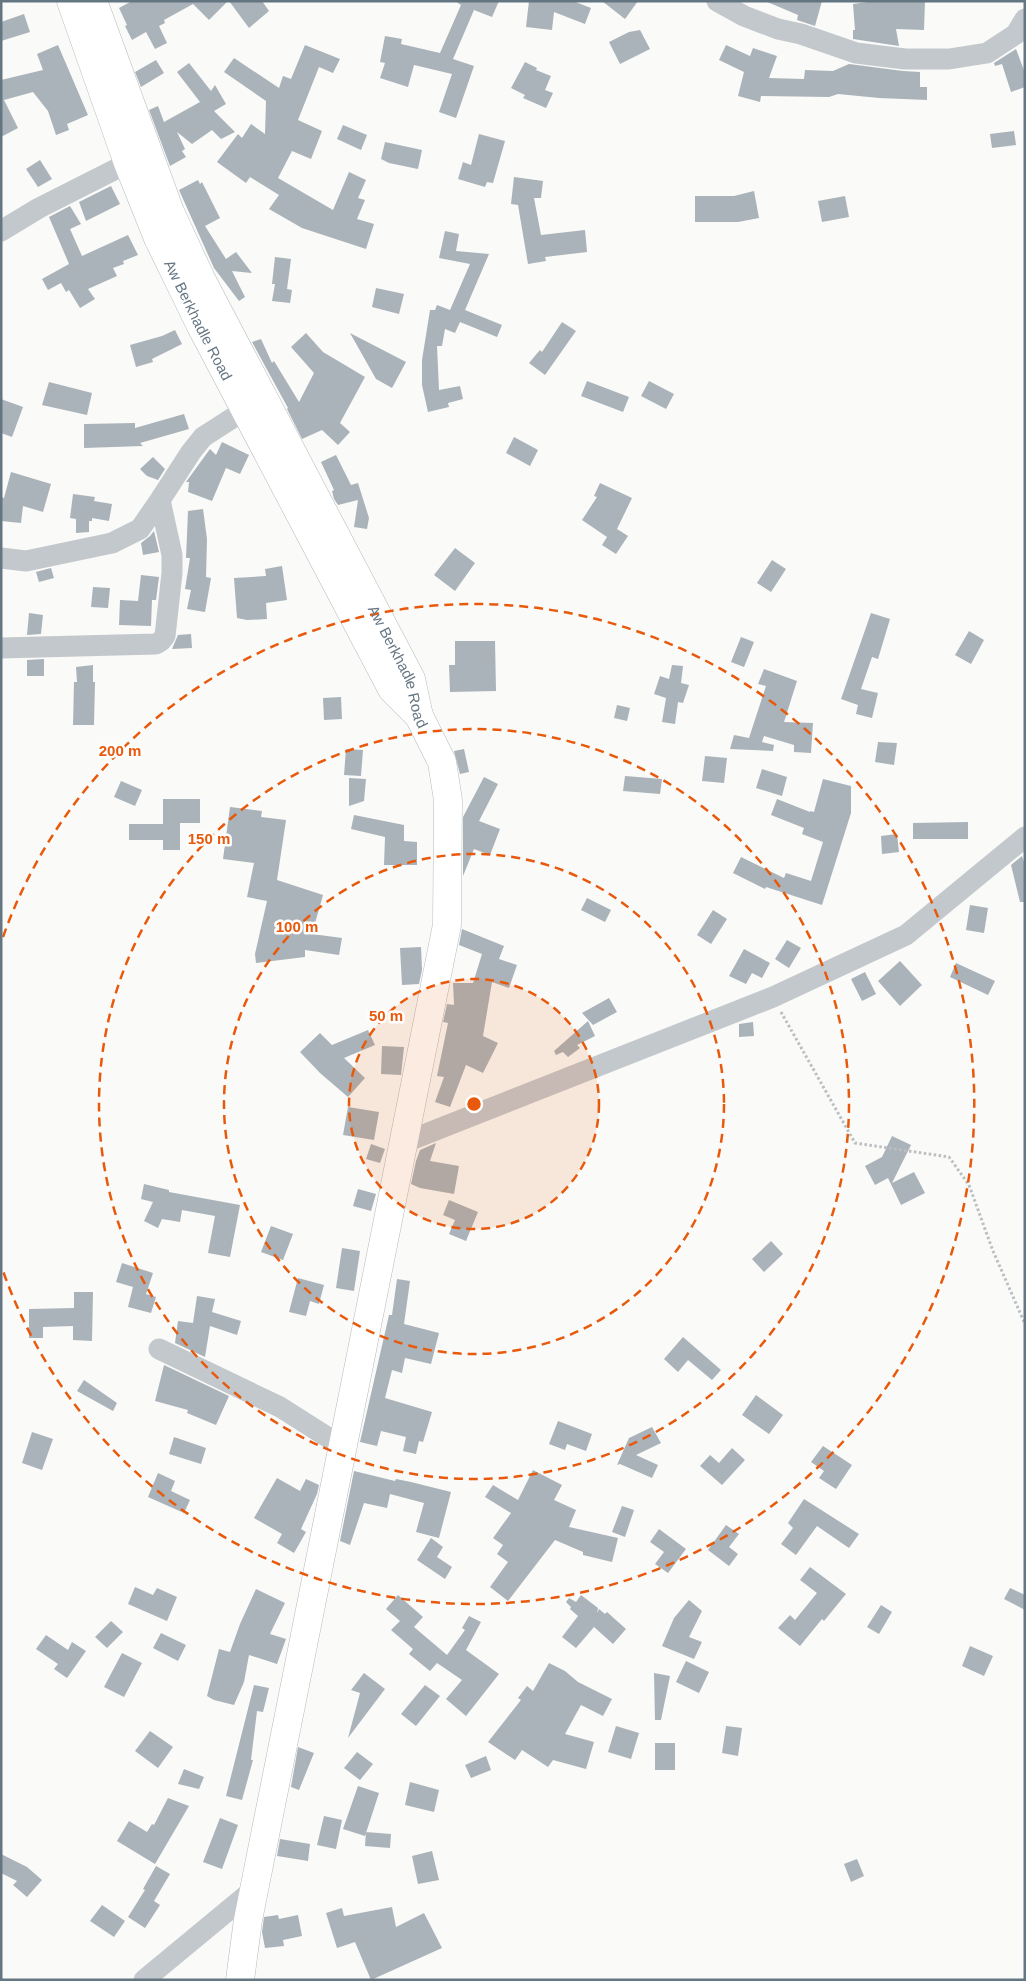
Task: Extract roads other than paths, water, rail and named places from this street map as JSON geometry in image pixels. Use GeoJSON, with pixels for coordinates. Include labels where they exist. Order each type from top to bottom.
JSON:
{"type":"FeatureCollection","features":[{"type":"Feature","properties":{"kind":"main road","name":"Aw Berkhadle Road"},"geometry":{"type":"LineString","coordinates":[[71,1],[128,163],[176,276],[392,689],[418,716]]}},
{"type":"Feature","properties":{"kind":"main road","name":"Aw Berkhadle Road"},"geometry":{"type":"LineString","coordinates":[[93,1],[174,220],[201,279],[411,679],[418,716]]}},
{"type":"Feature","properties":{"kind":"main road"},"geometry":{"type":"LineString","coordinates":[[240,1980],[254,1889],[447,925],[448,800],[442,762],[418,716]]}},
{"type":"Feature","properties":{"kind":"street"},"geometry":{"type":"LineString","coordinates":[[726,4],[778,29],[801,34],[856,53],[905,59],[949,59],[987,52],[1022,32]]}},
{"type":"Feature","properties":{"kind":"street"},"geometry":{"type":"LineString","coordinates":[[1,231],[39,208],[128,163]]}},
{"type":"Feature","properties":{"kind":"street"},"geometry":{"type":"LineString","coordinates":[[1,558],[26,561],[112,543],[140,529],[203,437],[245,410]]}},
{"type":"Feature","properties":{"kind":"street"},"geometry":{"type":"LineString","coordinates":[[1,648],[156,644],[161,641],[165,636],[172,573],[172,555],[160,500]]}},
{"type":"Feature","properties":{"kind":"street"},"geometry":{"type":"LineString","coordinates":[[403,1143],[772,997],[906,935],[1025,837]]}},
{"type":"Feature","properties":{"kind":"street"},"geometry":{"type":"LineString","coordinates":[[159,1349],[280,1407],[343,1446]]}},
{"type":"Feature","properties":{"kind":"street"},"geometry":{"type":"LineString","coordinates":[[144,1980],[254,1889]]}}]}
